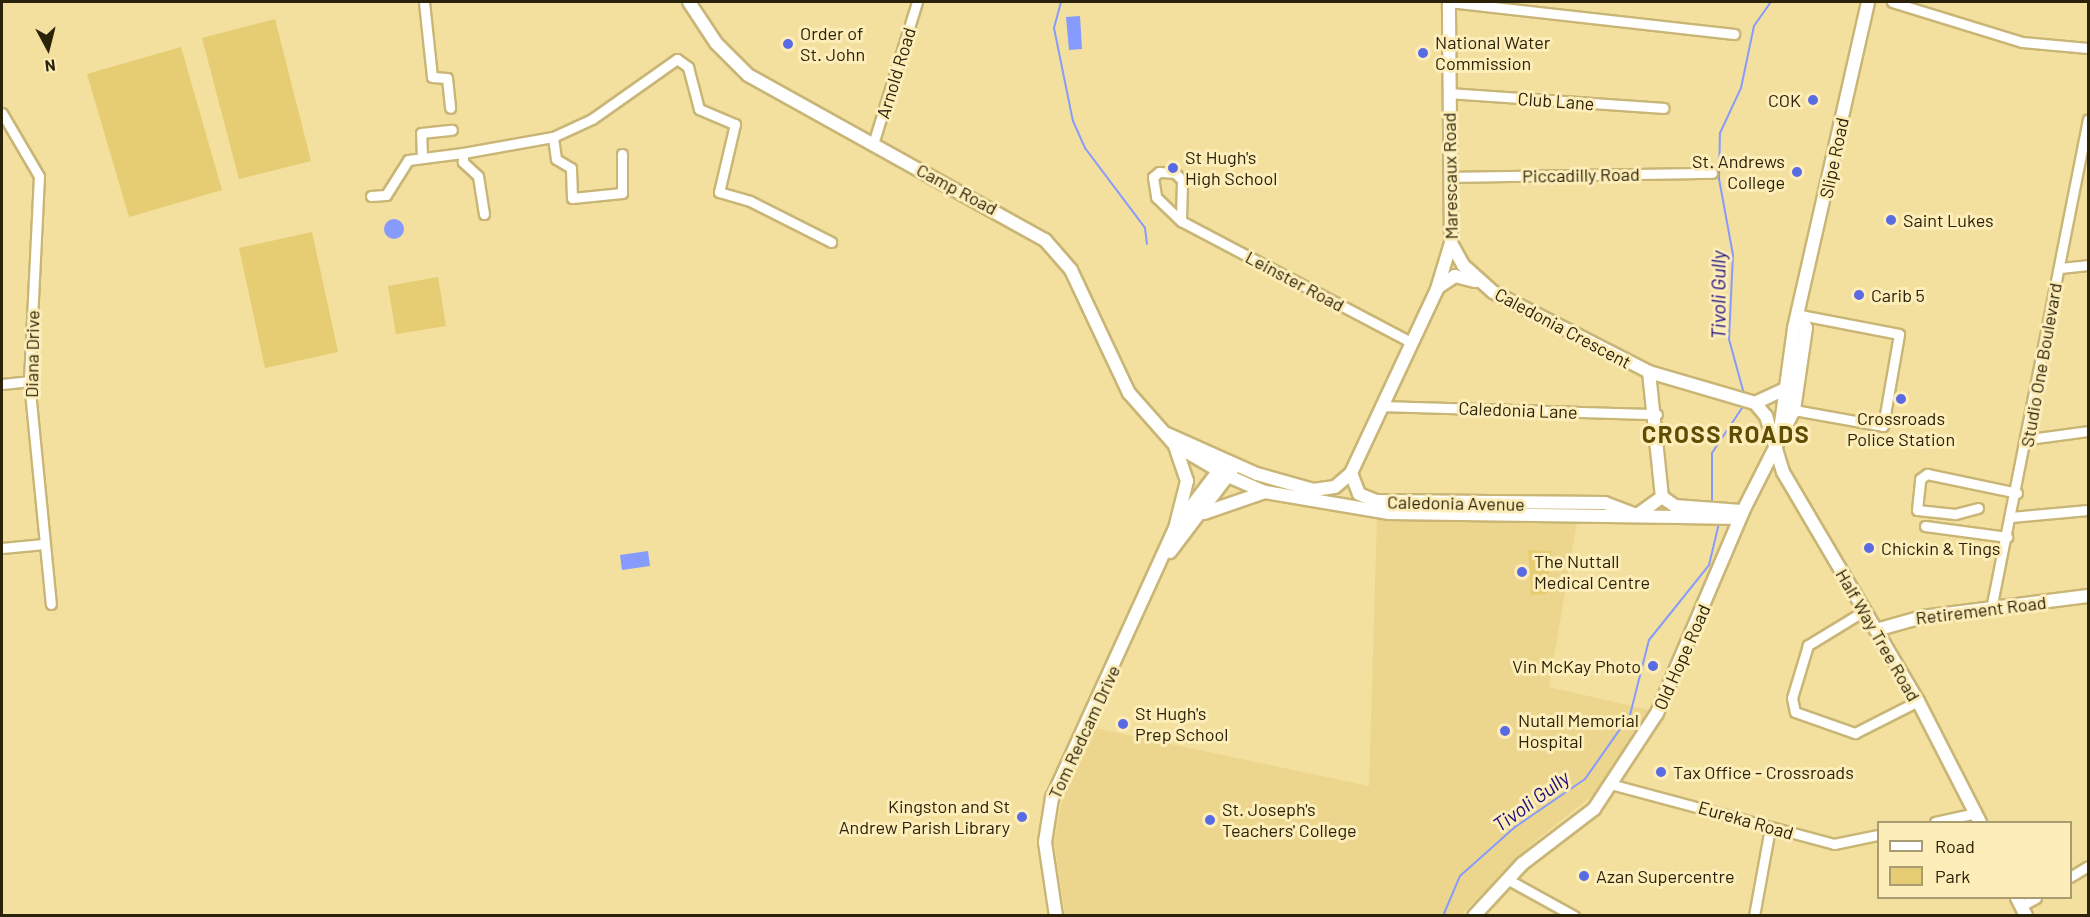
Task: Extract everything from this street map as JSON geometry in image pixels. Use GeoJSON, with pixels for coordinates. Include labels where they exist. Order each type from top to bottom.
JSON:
{"type":"FeatureCollection","features":[{"type":"Feature","properties":{"kind":"main road","name":"Camp Road"},"geometry":{"type":"LineString","coordinates":[[689,2],[716,43],[748,75],[997,210],[1059,252],[1129,393],[1175,445],[1224,474]]}},
{"type":"Feature","properties":{"kind":"main road","name":"Marescaux Road"},"geometry":{"type":"LineString","coordinates":[[1351,473],[1409,341],[1437,289],[1452,243],[1449,2]]}},
{"type":"Feature","properties":{"kind":"main road","name":"Slipe Road"},"geometry":{"type":"LineString","coordinates":[[1778,449],[1783,390],[1868,2]]}},
{"type":"Feature","properties":{"kind":"main road","name":"Caledonia Crescent"},"geometry":{"type":"LineString","coordinates":[[1452,243],[1477,281]]}},
{"type":"Feature","properties":{"kind":"main road","name":"Caledonia Crescent"},"geometry":{"type":"LineString","coordinates":[[1437,289],[1455,276],[1477,281],[1649,372],[1748,401]]}},
{"type":"Feature","properties":{"kind":"main road","name":"Slipe Road"},"geometry":{"type":"LineString","coordinates":[[1778,449],[1794,410],[1806,328],[1800,315]]}},
{"type":"Feature","properties":{"kind":"main road","name":"Caledonia Crescent"},"geometry":{"type":"LineString","coordinates":[[1649,372],[1657,414],[1662,497]]}},
{"type":"Feature","properties":{"kind":"main road"},"geometry":{"type":"LineString","coordinates":[[1748,401],[1783,390]]}},
{"type":"Feature","properties":{"kind":"main road"},"geometry":{"type":"LineString","coordinates":[[1748,401],[1766,416],[1778,449]]}},
{"type":"Feature","properties":{"kind":"main road","name":"Camp Road"},"geometry":{"type":"LineString","coordinates":[[1167,434],[1232,461]]}},
{"type":"Feature","properties":{"kind":"main road"},"geometry":{"type":"LineString","coordinates":[[1175,445],[1186,481],[1175,528]]}},
{"type":"Feature","properties":{"kind":"main road","name":"Old Hope Road"},"geometry":{"type":"LineString","coordinates":[[1478,914],[1507,879],[1594,809],[1614,785],[1658,713],[1742,515],[1778,449]]}},
{"type":"Feature","properties":{"kind":"main road","name":"Half Way Tree Road"},"geometry":{"type":"LineString","coordinates":[[1778,449],[1788,481],[1918,701],[1978,818]]}},
{"type":"Feature","properties":{"kind":"main road"},"geometry":{"type":"LineString","coordinates":[[1232,461],[1313,490],[1335,487],[1351,473]]}},
{"type":"Feature","properties":{"kind":"main road","name":"Tom Redcam Drive"},"geometry":{"type":"LineString","coordinates":[[1165,558],[1201,514],[1232,461]]}},
{"type":"Feature","properties":{"kind":"main road","name":"Caledonia Avenue"},"geometry":{"type":"LineString","coordinates":[[1351,473],[1359,494],[1376,501],[1605,503],[1636,515]]}},
{"type":"Feature","properties":{"kind":"main road","name":"Caledonia Avenue"},"geometry":{"type":"LineString","coordinates":[[1224,474],[1265,492],[1389,513],[1636,515],[1716,512]]}},
{"type":"Feature","properties":{"kind":"main road","name":"Tom Redcam Drive"},"geometry":{"type":"LineString","coordinates":[[1056,915],[1045,842],[1052,798],[1165,558],[1175,528],[1224,474]]}},
{"type":"Feature","properties":{"kind":"main road"},"geometry":{"type":"LineString","coordinates":[[1201,514],[1265,492]]}},
{"type":"Feature","properties":{"kind":"main road"},"geometry":{"type":"LineString","coordinates":[[1636,515],[1662,497],[1671,506],[1742,515]]}},
{"type":"Feature","properties":{"kind":"main road","name":"Retirement Road"},"geometry":{"type":"LineString","coordinates":[[1876,630],[1904,620],[2088,596]]}},
{"type":"Feature","properties":{"kind":"street"},"geometry":{"type":"LineString","coordinates":[[424,2],[432,77],[447,78],[450,108]]}},
{"type":"Feature","properties":{"kind":"street","name":"Arnold Road"},"geometry":{"type":"LineString","coordinates":[[873,144],[918,2]]}},
{"type":"Feature","properties":{"kind":"street"},"geometry":{"type":"LineString","coordinates":[[1449,2],[1734,34]]}},
{"type":"Feature","properties":{"kind":"street"},"geometry":{"type":"LineString","coordinates":[[1892,2],[2022,42],[2088,48]]}},
{"type":"Feature","properties":{"kind":"street"},"geometry":{"type":"LineString","coordinates":[[371,196],[386,195],[408,160],[553,137],[592,119],[677,59],[688,67],[699,109],[735,124],[719,192],[750,201],[831,243]]}},
{"type":"Feature","properties":{"kind":"street","name":"Club Lane"},"geometry":{"type":"LineString","coordinates":[[1449,93],[1663,108]]}},
{"type":"Feature","properties":{"kind":"street","name":"Diana Drive"},"geometry":{"type":"LineString","coordinates":[[2,114],[39,176],[29,381],[51,604]]}},
{"type":"Feature","properties":{"kind":"street","name":"Studio One Boulevard"},"geometry":{"type":"LineString","coordinates":[[1990,609],[2029,439],[2088,120]]}},
{"type":"Feature","properties":{"kind":"street"},"geometry":{"type":"LineString","coordinates":[[422,158],[421,133],[452,130]]}},
{"type":"Feature","properties":{"kind":"street"},"geometry":{"type":"LineString","coordinates":[[553,137],[555,159],[571,168],[572,198],[622,193],[622,154]]}},
{"type":"Feature","properties":{"kind":"street"},"geometry":{"type":"LineString","coordinates":[[463,153],[463,162],[478,176],[484,214]]}},
{"type":"Feature","properties":{"kind":"street","name":"Leinster Road"},"geometry":{"type":"LineString","coordinates":[[1181,221],[1182,180],[1175,173],[1159,172],[1153,177],[1156,197],[1181,221],[1409,341]]}},
{"type":"Feature","properties":{"kind":"street","name":"Piccadilly Road"},"geometry":{"type":"LineString","coordinates":[[1450,177],[1712,173]]}},
{"type":"Feature","properties":{"kind":"street"},"geometry":{"type":"LineString","coordinates":[[2060,268],[2088,265]]}},
{"type":"Feature","properties":{"kind":"street"},"geometry":{"type":"LineString","coordinates":[[1794,410],[1883,426],[1899,334],[1800,315]]}},
{"type":"Feature","properties":{"kind":"street"},"geometry":{"type":"LineString","coordinates":[[2,384],[29,381]]}},
{"type":"Feature","properties":{"kind":"street","name":"Caledonia Lane"},"geometry":{"type":"LineString","coordinates":[[1380,406],[1657,414]]}},
{"type":"Feature","properties":{"kind":"street"},"geometry":{"type":"LineString","coordinates":[[2029,439],[2088,431]]}},
{"type":"Feature","properties":{"kind":"street"},"geometry":{"type":"LineString","coordinates":[[1978,508],[1955,514],[1917,510],[1920,479],[1927,474],[2017,493]]}},
{"type":"Feature","properties":{"kind":"street"},"geometry":{"type":"LineString","coordinates":[[2011,518],[2088,510]]}},
{"type":"Feature","properties":{"kind":"street"},"geometry":{"type":"LineString","coordinates":[[1925,526],[2007,537]]}},
{"type":"Feature","properties":{"kind":"street"},"geometry":{"type":"LineString","coordinates":[[2,548],[44,544]]}},
{"type":"Feature","properties":{"kind":"street"},"geometry":{"type":"LineString","coordinates":[[1864,611],[1808,645],[1792,698],[1795,712],[1855,733],[1918,701]]}},
{"type":"Feature","properties":{"kind":"street","name":"Eureka Road"},"geometry":{"type":"LineString","coordinates":[[1614,785],[1834,844],[1877,835]]}},
{"type":"Feature","properties":{"kind":"street"},"geometry":{"type":"LineString","coordinates":[[1946,821],[1978,818]]}},
{"type":"Feature","properties":{"kind":"street"},"geometry":{"type":"LineString","coordinates":[[1754,915],[1770,828]]}},
{"type":"Feature","properties":{"kind":"street"},"geometry":{"type":"LineString","coordinates":[[2072,876],[2088,866]]}},
{"type":"Feature","properties":{"kind":"street"},"geometry":{"type":"LineString","coordinates":[[1507,879],[1574,915]]}},
{"type":"Feature","properties":{"kind":"shaded area","name":"Nutall Memorial Hospital"},"geometry":{"type":"Polygon","coordinates":[[[1377,519],[1577,522],[1549,687],[1649,710],[1630,753],[1607,784],[1534,842],[1461,915],[1065,915],[1054,840],[1062,800],[1095,728],[1369,786],[1377,519]]]}},
{"type":"Feature","properties":{"kind":"green space"},"geometry":{"type":"Polygon","coordinates":[[[275,19],[311,161],[239,179],[202,38],[275,19]]]}},
{"type":"Feature","properties":{"kind":"green space"},"geometry":{"type":"Polygon","coordinates":[[[181,47],[222,190],[129,217],[87,74],[181,47]]]}},
{"type":"Feature","properties":{"kind":"green space"},"geometry":{"type":"Polygon","coordinates":[[[312,232],[338,352],[265,368],[239,248],[312,232]]]}},
{"type":"Feature","properties":{"kind":"green space"},"geometry":{"type":"Polygon","coordinates":[[[438,277],[446,326],[396,334],[388,286],[438,277]]]}},
{"type":"Feature","properties":{"kind":"green space"},"geometry":{"type":"Polygon","coordinates":[[[1528,550],[1551,551],[1547,594],[1531,595],[1528,550]]]}},
{"type":"Feature","properties":{"kind":"water"},"geometry":{"type":"Polygon","coordinates":[[[1080,16],[1082,49],[1069,50],[1066,17],[1080,16]]]}},
{"type":"Feature","properties":{"kind":"water"},"geometry":{"type":"Polygon","coordinates":[[[394,219],[401,222],[404,229],[401,236],[394,239],[387,236],[384,229],[387,222],[394,219]]]}},
{"type":"Feature","properties":{"kind":"water"},"geometry":{"type":"Polygon","coordinates":[[[648,551],[650,566],[622,570],[620,555],[648,551]]]}},
{"type":"Feature","properties":{"kind":"waterway"},"geometry":{"type":"LineString","coordinates":[[1061,2],[1054,28],[1073,121],[1085,148],[1145,228],[1147,244]]}},
{"type":"Feature","properties":{"kind":"waterway","name":"Tivoli Gully"},"geometry":{"type":"LineString","coordinates":[[1744,394],[1729,339],[1733,255],[1719,179],[1720,133],[1741,88],[1754,26],[1771,2]]}},
{"type":"Feature","properties":{"kind":"waterway","name":"Tivoli Gully"},"geometry":{"type":"LineString","coordinates":[[1712,503],[1712,453],[1744,405]]}},
{"type":"Feature","properties":{"kind":"waterway","name":"Tivoli Gully"},"geometry":{"type":"LineString","coordinates":[[1443,916],[1460,876],[1515,827],[1585,779],[1630,715],[1649,640],[1709,565],[1719,523]]}},
{"type":"Feature","properties":{"kind":"place","name":"Order of St. John"},"geometry":{"type":"Point","coordinates":[788,44]}},
{"type":"Feature","properties":{"kind":"place","name":"National Water Commission"},"geometry":{"type":"Point","coordinates":[1423,53]}},
{"type":"Feature","properties":{"kind":"place","name":"COK"},"geometry":{"type":"Point","coordinates":[1813,100]}},
{"type":"Feature","properties":{"kind":"place","name":"St Hugh's High School"},"geometry":{"type":"Point","coordinates":[1173,168]}},
{"type":"Feature","properties":{"kind":"place","name":"St. Andrews College"},"geometry":{"type":"Point","coordinates":[1797,172]}},
{"type":"Feature","properties":{"kind":"place","name":"Saint Lukes"},"geometry":{"type":"Point","coordinates":[1891,220]}},
{"type":"Feature","properties":{"kind":"place","name":"Carib 5"},"geometry":{"type":"Point","coordinates":[1859,295]}},
{"type":"Feature","properties":{"kind":"place","name":"Crossroads Police Station"},"geometry":{"type":"Point","coordinates":[1901,399]}},
{"type":"Feature","properties":{"kind":"place","name":"Chickin & Tings"},"geometry":{"type":"Point","coordinates":[1869,548]}},
{"type":"Feature","properties":{"kind":"place","name":"The Nuttall Medical Centre"},"geometry":{"type":"Point","coordinates":[1522,572]}},
{"type":"Feature","properties":{"kind":"place","name":"Vin McKay Photo"},"geometry":{"type":"Point","coordinates":[1653,666]}},
{"type":"Feature","properties":{"kind":"place","name":"St Hugh's Prep School"},"geometry":{"type":"Point","coordinates":[1123,724]}},
{"type":"Feature","properties":{"kind":"place","name":"Nutall Memorial Hospital"},"geometry":{"type":"Point","coordinates":[1505,731]}},
{"type":"Feature","properties":{"kind":"place","name":"Tax Office - Crossroads"},"geometry":{"type":"Point","coordinates":[1661,772]}},
{"type":"Feature","properties":{"kind":"place","name":"Kingston and St Andrew Parish Library"},"geometry":{"type":"Point","coordinates":[1022,817]}},
{"type":"Feature","properties":{"kind":"place","name":"St. Joseph's Teachers' College"},"geometry":{"type":"Point","coordinates":[1210,820]}},
{"type":"Feature","properties":{"kind":"place","name":"Azan Supercentre"},"geometry":{"type":"Point","coordinates":[1584,876]}},
{"type":"Feature","properties":{"kind":"district","name":"CROSS ROADS"},"geometry":{"type":"Point","coordinates":[1726,434]}}]}
